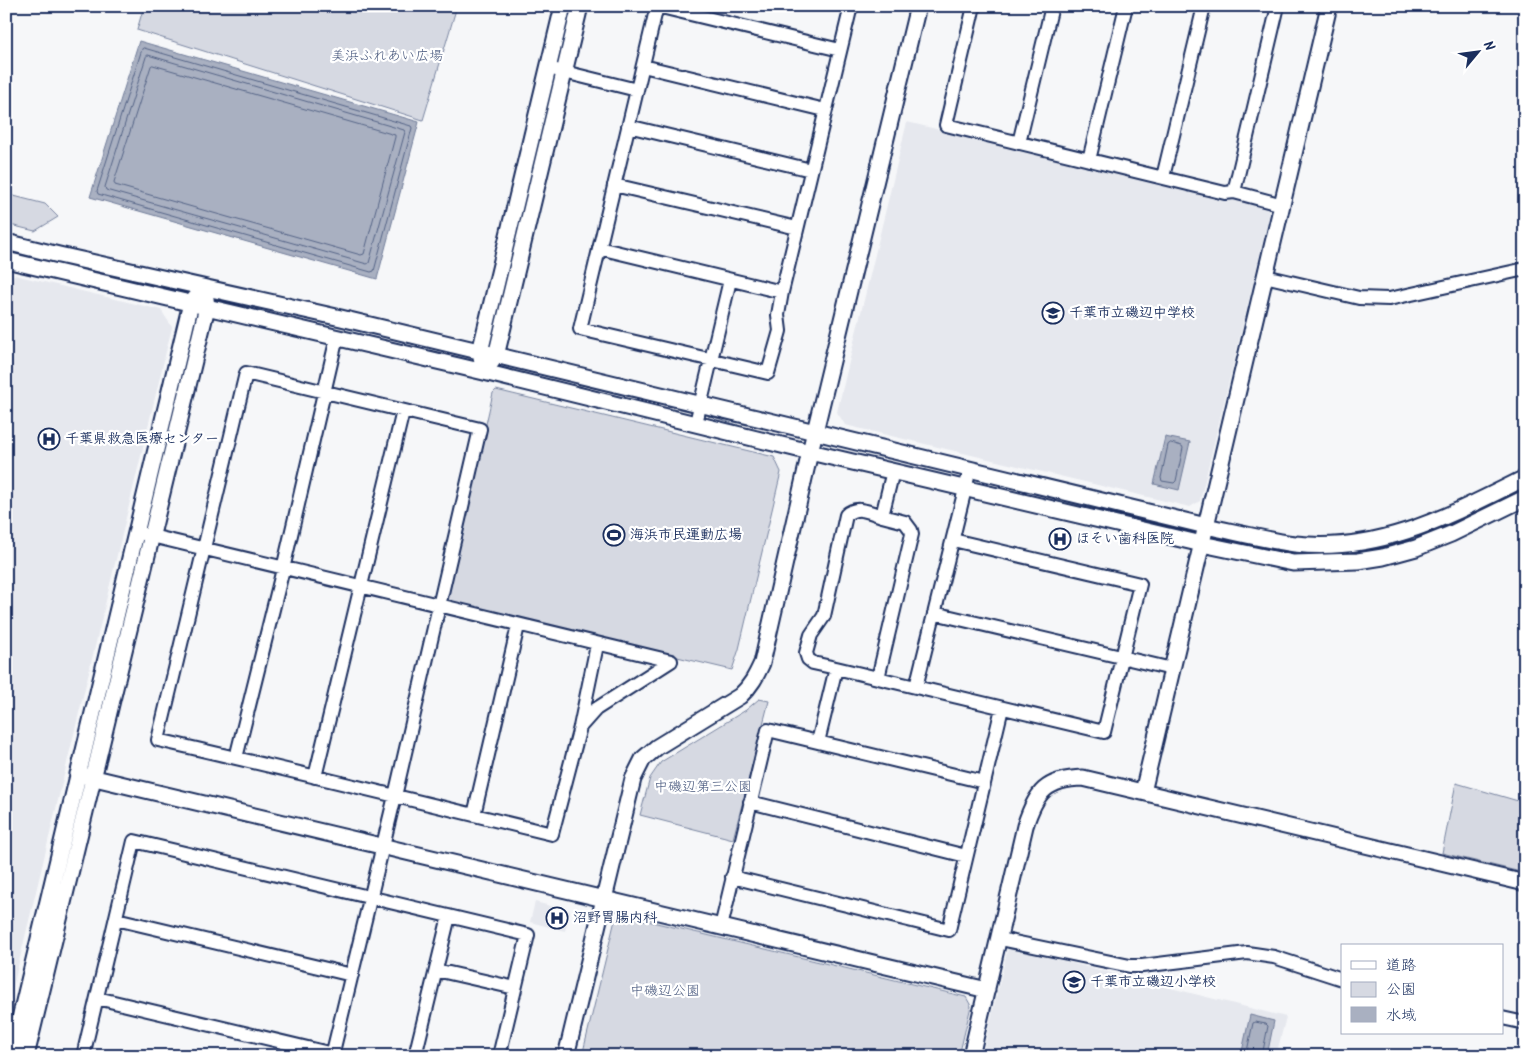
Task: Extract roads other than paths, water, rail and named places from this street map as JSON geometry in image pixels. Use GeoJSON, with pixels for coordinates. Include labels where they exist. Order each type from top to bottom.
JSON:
{"type":"FeatureCollection","features":[{"type":"Feature","properties":{"kind":"street"},"geometry":{"type":"LineString","coordinates":[[484,372],[480,352],[563,6]]}},
{"type":"Feature","properties":{"kind":"street"},"geometry":{"type":"LineString","coordinates":[[484,372],[496,356],[580,6]]}},
{"type":"Feature","properties":{"kind":"street"},"geometry":{"type":"LineString","coordinates":[[840,50],[657,6],[580,329],[768,373],[780,331],[778,314],[782,292],[851,6]]}},
{"type":"Feature","properties":{"kind":"street"},"geometry":{"type":"LineString","coordinates":[[566,1056],[633,780],[643,759],[657,747],[740,696],[755,680],[762,663],[810,452],[918,6]]}},
{"type":"Feature","properties":{"kind":"street"},"geometry":{"type":"LineString","coordinates":[[974,6],[946,125],[1225,193],[1234,192],[1283,205]]}},
{"type":"Feature","properties":{"kind":"street"},"geometry":{"type":"LineString","coordinates":[[1019,143],[1052,6]]}},
{"type":"Feature","properties":{"kind":"street"},"geometry":{"type":"LineString","coordinates":[[1089,160],[1126,6]]}},
{"type":"Feature","properties":{"kind":"street"},"geometry":{"type":"LineString","coordinates":[[1163,177],[1204,6]]}},
{"type":"Feature","properties":{"kind":"street"},"geometry":{"type":"LineString","coordinates":[[1234,192],[1278,6]]}},
{"type":"Feature","properties":{"kind":"street"},"geometry":{"type":"LineString","coordinates":[[1143,792],[1329,6]]}},
{"type":"Feature","properties":{"kind":"street"},"geometry":{"type":"LineString","coordinates":[[643,66],[825,110]]}},
{"type":"Feature","properties":{"kind":"street"},"geometry":{"type":"LineString","coordinates":[[548,68],[637,90]]}},
{"type":"Feature","properties":{"kind":"street"},"geometry":{"type":"LineString","coordinates":[[628,126],[811,170]]}},
{"type":"Feature","properties":{"kind":"street"},"geometry":{"type":"LineString","coordinates":[[614,185],[797,228]]}},
{"type":"Feature","properties":{"kind":"street"},"geometry":{"type":"LineString","coordinates":[[6,242],[341,318],[1206,526],[1295,544],[1333,545],[1377,539],[1409,531],[1444,518],[1525,478]]}},
{"type":"Feature","properties":{"kind":"street"},"geometry":{"type":"LineString","coordinates":[[599,248],[782,292]]}},
{"type":"Feature","properties":{"kind":"street"},"geometry":{"type":"LineString","coordinates":[[6,260],[484,372],[810,452],[1202,544],[1293,563],[1358,562],[1383,558],[1416,548],[1451,534],[1525,498]]}},
{"type":"Feature","properties":{"kind":"street"},"geometry":{"type":"LineString","coordinates":[[1265,276],[1358,298],[1389,299],[1525,269]]}},
{"type":"Feature","properties":{"kind":"street"},"geometry":{"type":"LineString","coordinates":[[696,423],[730,280]]}},
{"type":"Feature","properties":{"kind":"street"},"geometry":{"type":"LineString","coordinates":[[11,1056],[191,303],[203,288]]}},
{"type":"Feature","properties":{"kind":"street"},"geometry":{"type":"LineString","coordinates":[[26,1056],[208,307],[203,288]]}},
{"type":"Feature","properties":{"kind":"street"},"geometry":{"type":"LineString","coordinates":[[236,758],[283,569],[337,337]]}},
{"type":"Feature","properties":{"kind":"street"},"geometry":{"type":"LineString","coordinates":[[97,998],[332,1055],[395,796],[480,430],[246,373],[158,740],[236,758],[395,796],[474,815],[552,834],[580,727],[597,645]]}},
{"type":"Feature","properties":{"kind":"street"},"geometry":{"type":"LineString","coordinates":[[315,777],[403,411]]}},
{"type":"Feature","properties":{"kind":"street"},"geometry":{"type":"LineString","coordinates":[[916,687],[970,469]]}},
{"type":"Feature","properties":{"kind":"street"},"geometry":{"type":"LineString","coordinates":[[882,516],[893,471]]}},
{"type":"Feature","properties":{"kind":"street"},"geometry":{"type":"LineString","coordinates":[[878,678],[912,530],[905,522],[852,510],[846,515],[844,521],[824,616],[811,634],[806,653],[808,659],[813,663],[1104,732],[1140,584],[953,540]]}},
{"type":"Feature","properties":{"kind":"street"},"geometry":{"type":"LineString","coordinates":[[135,532],[518,626],[671,661],[596,709],[580,727]]}},
{"type":"Feature","properties":{"kind":"street"},"geometry":{"type":"LineString","coordinates":[[934,612],[1172,669]]}},
{"type":"Feature","properties":{"kind":"street"},"geometry":{"type":"LineString","coordinates":[[474,815],[518,626]]}},
{"type":"Feature","properties":{"kind":"street"},"geometry":{"type":"LineString","coordinates":[[818,742],[836,668]]}},
{"type":"Feature","properties":{"kind":"street"},"geometry":{"type":"LineString","coordinates":[[732,877],[948,930],[1002,708]]}},
{"type":"Feature","properties":{"kind":"street"},"geometry":{"type":"LineString","coordinates":[[721,927],[768,730],[984,782]]}},
{"type":"Feature","properties":{"kind":"street"},"geometry":{"type":"LineString","coordinates":[[78,774],[986,990]]}},
{"type":"Feature","properties":{"kind":"street"},"geometry":{"type":"LineString","coordinates":[[971,1056],[1025,826],[1032,804],[1043,791],[1061,781],[1083,778],[1525,883]]}},
{"type":"Feature","properties":{"kind":"street"},"geometry":{"type":"LineString","coordinates":[[750,802],[966,856]]}},
{"type":"Feature","properties":{"kind":"street"},"geometry":{"type":"LineString","coordinates":[[83,1056],[134,841],[528,935],[499,1056]]}},
{"type":"Feature","properties":{"kind":"street"},"geometry":{"type":"LineString","coordinates":[[416,1056],[449,916]]}},
{"type":"Feature","properties":{"kind":"street"},"geometry":{"type":"LineString","coordinates":[[116,919],[352,975]]}},
{"type":"Feature","properties":{"kind":"street"},"geometry":{"type":"LineString","coordinates":[[1000,939],[1130,966],[1247,953],[1274,957],[1341,979]]}},
{"type":"Feature","properties":{"kind":"street"},"geometry":{"type":"LineString","coordinates":[[436,970],[516,988]]}},
{"type":"Feature","properties":{"kind":"street"},"geometry":{"type":"LineString","coordinates":[[1504,1018],[1525,1023]]}},
{"type":"Feature","properties":{"kind":"water"},"geometry":{"type":"Polygon","coordinates":[[[139,41],[419,122],[377,279],[90,197],[139,41]]]}},
{"type":"Feature","properties":{"kind":"water"},"geometry":{"type":"Polygon","coordinates":[[[1165,437],[1190,442],[1179,490],[1154,484],[1165,437]]]}},
{"type":"Feature","properties":{"kind":"water"},"geometry":{"type":"Polygon","coordinates":[[[1250,1015],[1274,1021],[1267,1056],[1241,1056],[1250,1015]]]}},
{"type":"Feature","properties":{"kind":"place","name":"千葉市立磯辺中学校"},"geometry":{"type":"Point","coordinates":[1053,313]}},
{"type":"Feature","properties":{"kind":"place","name":"千葉県救急医療センター"},"geometry":{"type":"Point","coordinates":[49,439]}},
{"type":"Feature","properties":{"kind":"place","name":"海浜市民運動広場"},"geometry":{"type":"Point","coordinates":[614,535]}},
{"type":"Feature","properties":{"kind":"place","name":"ほそい歯科医院"},"geometry":{"type":"Point","coordinates":[1060,539]}},
{"type":"Feature","properties":{"kind":"place","name":"沼野胃腸内科"},"geometry":{"type":"Point","coordinates":[557,918]}},
{"type":"Feature","properties":{"kind":"place","name":"千葉市立磯辺小学校"},"geometry":{"type":"Point","coordinates":[1074,982]}},
{"type":"Feature","properties":{"kind":"park label","name":"美浜ふれあい広場"},"geometry":{"type":"Point","coordinates":[387,56]}},
{"type":"Feature","properties":{"kind":"park label","name":"中磯辺第三公園"},"geometry":{"type":"Point","coordinates":[703,787]}},
{"type":"Feature","properties":{"kind":"park label","name":"中磯辺公園"},"geometry":{"type":"Point","coordinates":[665,991]}}]}
